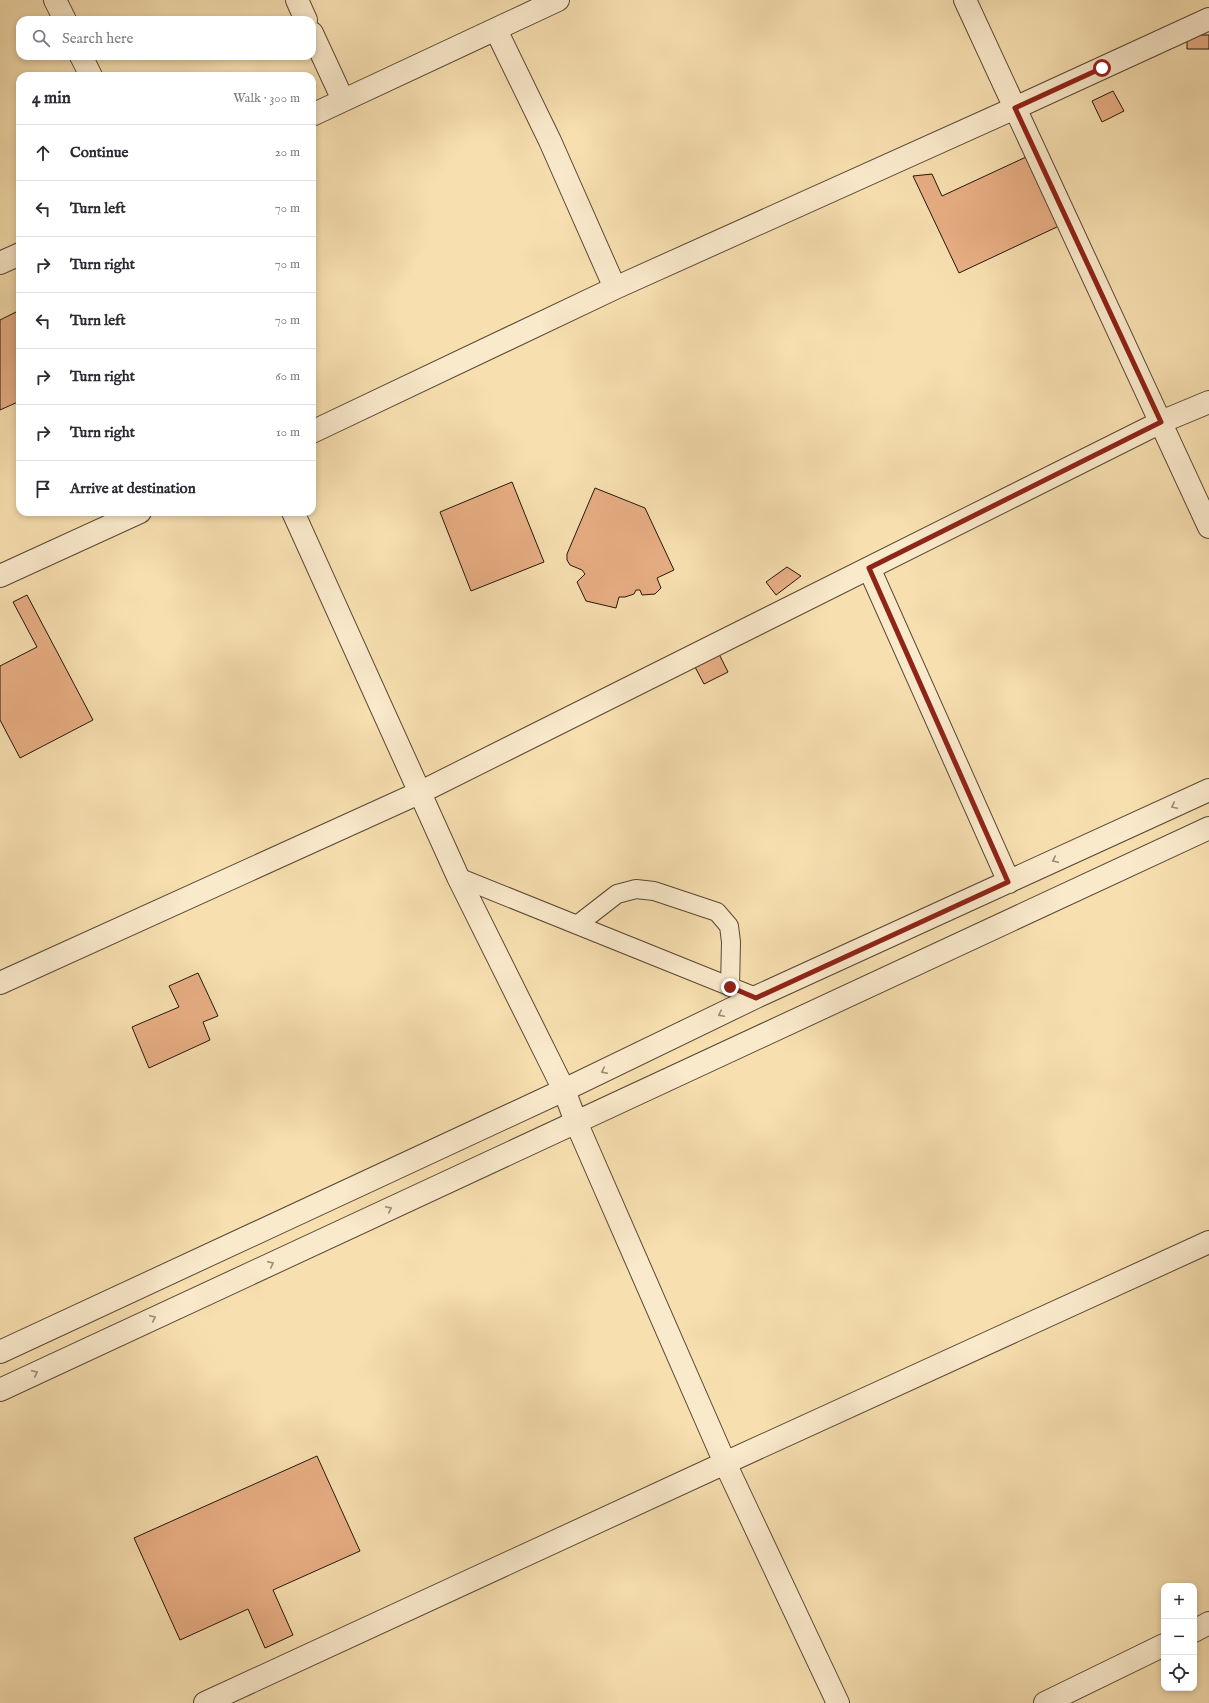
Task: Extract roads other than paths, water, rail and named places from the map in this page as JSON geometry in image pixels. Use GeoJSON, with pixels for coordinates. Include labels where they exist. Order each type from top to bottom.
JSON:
{"type":"FeatureCollection","features":[{"type":"Feature","properties":{"kind":"street"},"geometry":{"type":"LineString","coordinates":[[55,0],[63,16]]}},
{"type":"Feature","properties":{"kind":"street"},"geometry":{"type":"LineString","coordinates":[[297,0],[304,16]]}},
{"type":"Feature","properties":{"kind":"street"},"geometry":{"type":"LineString","coordinates":[[316,113],[558,0]]}},
{"type":"Feature","properties":{"kind":"street"},"geometry":{"type":"LineString","coordinates":[[965,0],[1209,527]]}},
{"type":"Feature","properties":{"kind":"street"},"geometry":{"type":"LineString","coordinates":[[316,430],[615,288],[1209,19]]}},
{"type":"Feature","properties":{"kind":"street"},"geometry":{"type":"LineString","coordinates":[[496,30],[550,140],[615,288]]}},
{"type":"Feature","properties":{"kind":"street"},"geometry":{"type":"LineString","coordinates":[[316,42],[343,100]]}},
{"type":"Feature","properties":{"kind":"street"},"geometry":{"type":"LineString","coordinates":[[83,60],[89,72]]}},
{"type":"Feature","properties":{"kind":"street"},"geometry":{"type":"LineString","coordinates":[[0,263],[16,256]]}},
{"type":"Feature","properties":{"kind":"street"},"geometry":{"type":"LineString","coordinates":[[0,983],[421,792],[1161,422],[1209,402]]}},
{"type":"Feature","properties":{"kind":"street"},"geometry":{"type":"LineString","coordinates":[[0,576],[131,516]]}},
{"type":"Feature","properties":{"kind":"street"},"geometry":{"type":"LineString","coordinates":[[295,516],[421,792],[458,877],[564,1090],[576,1122],[725,1463],[838,1703]]}},
{"type":"Feature","properties":{"kind":"street"},"geometry":{"type":"LineString","coordinates":[[869,568],[1008,882]]}},
{"type":"Feature","properties":{"kind":"street"},"geometry":{"type":"LineString","coordinates":[[0,1352],[564,1090],[756,998],[1209,790]]}},
{"type":"Feature","properties":{"kind":"street"},"geometry":{"type":"LineString","coordinates":[[0,1390],[1209,828]]}},
{"type":"Feature","properties":{"kind":"street"},"geometry":{"type":"LineString","coordinates":[[205,1703],[1209,1242]]}},
{"type":"Feature","properties":{"kind":"street"},"geometry":{"type":"LineString","coordinates":[[1197,1630],[1209,1624]]}},
{"type":"Feature","properties":{"kind":"street"},"geometry":{"type":"LineString","coordinates":[[1045,1703],[1161,1646]]}},
{"type":"Feature","properties":{"kind":"lane"},"geometry":{"type":"LineString","coordinates":[[458,877],[756,998]]}},
{"type":"Feature","properties":{"kind":"lane"},"geometry":{"type":"LineString","coordinates":[[577,925],[617,894],[636,889],[654,891],[717,912],[729,926],[731,942],[730,987]]}}]}
